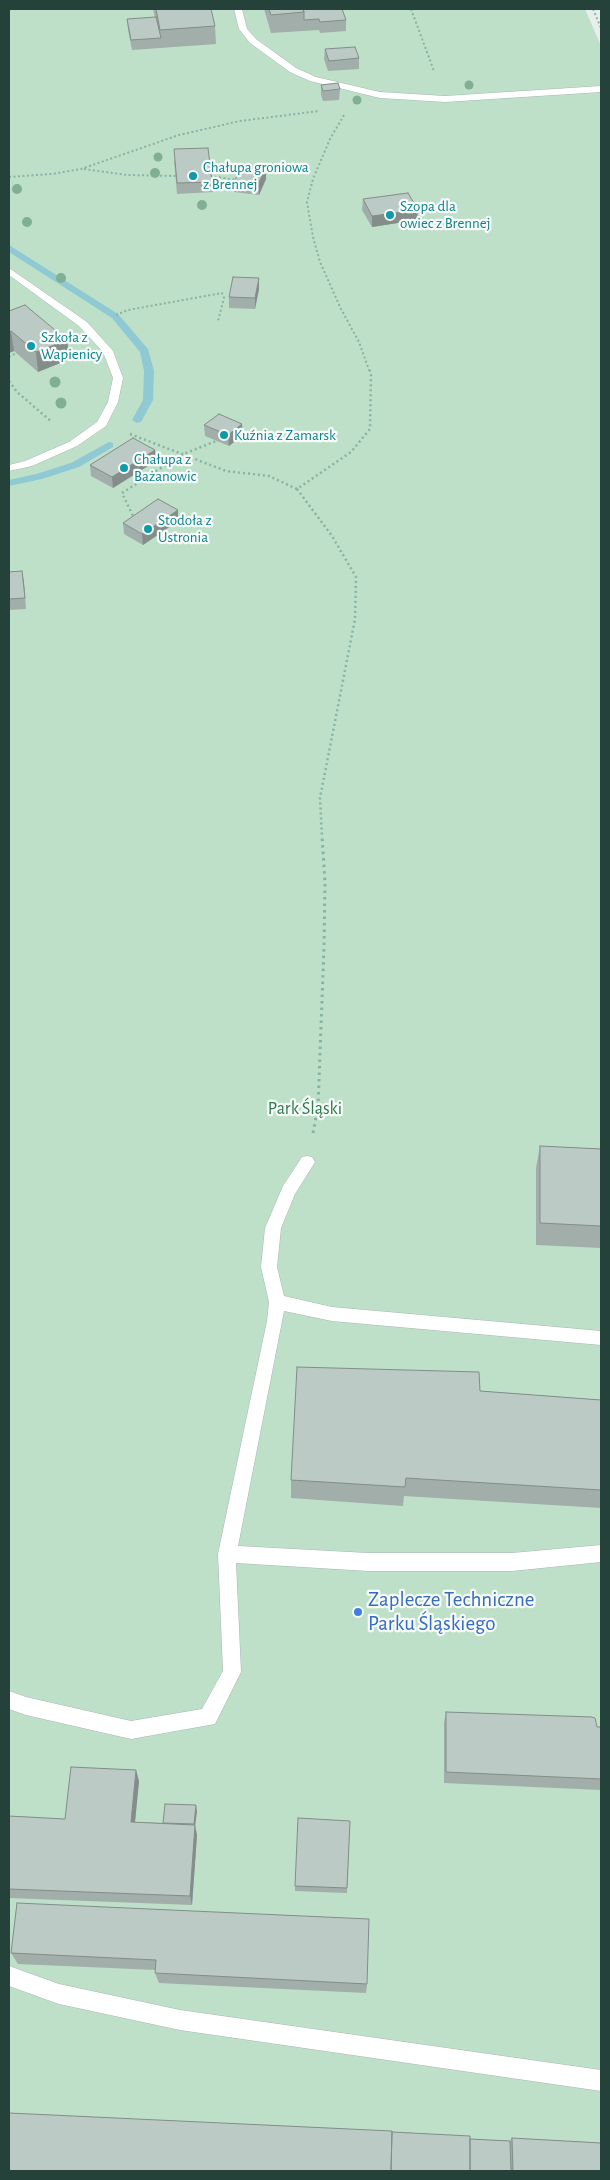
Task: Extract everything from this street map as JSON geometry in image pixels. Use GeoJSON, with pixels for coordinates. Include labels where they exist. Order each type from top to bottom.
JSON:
{"type":"FeatureCollection","features":[{"type":"Feature","properties":{"kind":"street"},"geometry":{"type":"LineString","coordinates":[[238,9],[243,29],[253,42],[293,70],[339,86],[380,95],[445,99],[601,88]]}},
{"type":"Feature","properties":{"kind":"street"},"geometry":{"type":"LineString","coordinates":[[372,105],[421,99]]}},
{"type":"Feature","properties":{"kind":"street"},"geometry":{"type":"LineString","coordinates":[[9,271],[83,324],[108,351],[118,378],[113,402],[102,424],[73,444],[28,464],[9,468]]}},
{"type":"Feature","properties":{"kind":"street"},"geometry":{"type":"LineString","coordinates":[[9,1700],[26,1706],[131,1730],[208,1717],[232,1672],[227,1554],[275,1321],[277,1302],[269,1267],[273,1228],[289,1190],[307,1162]]}},
{"type":"Feature","properties":{"kind":"street"},"geometry":{"type":"LineString","coordinates":[[277,1302],[332,1314],[601,1338]]}},
{"type":"Feature","properties":{"kind":"street"},"geometry":{"type":"LineString","coordinates":[[227,1554],[368,1562],[512,1562],[601,1554]]}},
{"type":"Feature","properties":{"kind":"street"},"geometry":{"type":"LineString","coordinates":[[9,1976],[59,1994],[180,2020],[601,2081]]}},
{"type":"Feature","properties":{"kind":"path"},"geometry":{"type":"LineString","coordinates":[[410,9],[445,99]]}},
{"type":"Feature","properties":{"kind":"path"},"geometry":{"type":"LineString","coordinates":[[593,9],[601,28]]}},
{"type":"Feature","properties":{"kind":"path"},"geometry":{"type":"LineString","coordinates":[[9,177],[52,174],[81,169],[126,155],[178,135],[240,121],[372,105]]}},
{"type":"Feature","properties":{"kind":"path"},"geometry":{"type":"LineString","coordinates":[[297,489],[351,452],[370,428],[371,375],[359,342],[320,262],[313,237],[307,202],[313,179],[330,139],[348,108]]}},
{"type":"Feature","properties":{"kind":"path"},"geometry":{"type":"LineString","coordinates":[[81,169],[127,175],[176,176]]}},
{"type":"Feature","properties":{"kind":"path"},"geometry":{"type":"LineString","coordinates":[[210,176],[240,181]]}},
{"type":"Feature","properties":{"kind":"path"},"geometry":{"type":"LineString","coordinates":[[128,310],[222,292],[224,298],[218,321]]}},
{"type":"Feature","properties":{"kind":"path"},"geometry":{"type":"LineString","coordinates":[[9,357],[16,353]]}},
{"type":"Feature","properties":{"kind":"path"},"geometry":{"type":"LineString","coordinates":[[9,381],[17,392],[68,435],[73,444]]}},
{"type":"Feature","properties":{"kind":"path"},"geometry":{"type":"LineString","coordinates":[[102,424],[226,471],[269,476],[297,489],[332,536],[356,577],[355,619],[320,798],[325,882],[318,1107],[307,1162]]}},
{"type":"Feature","properties":{"kind":"path"},"geometry":{"type":"LineString","coordinates":[[138,525],[122,493],[181,455],[216,441]]}},
{"type":"Feature","properties":{"kind":"path"},"geometry":{"type":"LineString","coordinates":[[134,475],[144,479]]}},
{"type":"Feature","properties":{"kind":"green space","name":"Park Śląski"},"geometry":{"type":"Polygon","coordinates":[[[9,9],[585,9],[601,46],[601,2171],[9,2171],[9,9]]]}},
{"type":"Feature","properties":{"kind":"building"},"geometry":{"type":"Polygon","coordinates":[[[156,9],[211,9],[215,26],[160,30],[156,9]]]}},
{"type":"Feature","properties":{"kind":"building"},"geometry":{"type":"Polygon","coordinates":[[[269,9],[303,9],[304,12],[271,15],[269,9]]]}},
{"type":"Feature","properties":{"kind":"building"},"geometry":{"type":"Polygon","coordinates":[[[303,9],[342,9],[346,20],[320,22],[319,19],[304,20],[303,9]]]}},
{"type":"Feature","properties":{"kind":"building"},"geometry":{"type":"Polygon","coordinates":[[[156,17],[161,38],[131,40],[127,19],[156,17]]]}},
{"type":"Feature","properties":{"kind":"building"},"geometry":{"type":"Polygon","coordinates":[[[355,47],[359,58],[329,61],[325,49],[355,47]]]}},
{"type":"Feature","properties":{"kind":"building"},"geometry":{"type":"Polygon","coordinates":[[[338,83],[340,89],[323,91],[321,85],[338,83]]]}},
{"type":"Feature","properties":{"kind":"building","name":"Chałupa groniowa z Brennej"},"geometry":{"type":"Polygon","coordinates":[[[208,148],[212,182],[177,183],[174,149],[208,148]]]}},
{"type":"Feature","properties":{"kind":"building"},"geometry":{"type":"Polygon","coordinates":[[[242,165],[266,168],[258,184],[234,182],[242,165]]]}},
{"type":"Feature","properties":{"kind":"building"},"geometry":{"type":"Polygon","coordinates":[[[408,193],[418,210],[372,216],[363,199],[408,193]]]}},
{"type":"Feature","properties":{"kind":"building"},"geometry":{"type":"Polygon","coordinates":[[[233,277],[259,278],[255,298],[229,297],[233,277]]]}},
{"type":"Feature","properties":{"kind":"building"},"geometry":{"type":"Polygon","coordinates":[[[25,305],[67,340],[36,352],[11,331],[9,332],[9,311],[25,305]]]}},
{"type":"Feature","properties":{"kind":"building"},"geometry":{"type":"Polygon","coordinates":[[[219,414],[242,424],[228,435],[204,425],[219,414]]]}},
{"type":"Feature","properties":{"kind":"building"},"geometry":{"type":"Polygon","coordinates":[[[133,438],[155,450],[112,477],[90,465],[133,438]]]}},
{"type":"Feature","properties":{"kind":"building"},"geometry":{"type":"Polygon","coordinates":[[[158,499],[178,510],[142,534],[123,523],[158,499]]]}},
{"type":"Feature","properties":{"kind":"building"},"geometry":{"type":"Polygon","coordinates":[[[22,571],[25,598],[9,599],[9,572],[22,571]]]}},
{"type":"Feature","properties":{"kind":"building"},"geometry":{"type":"Polygon","coordinates":[[[540,1146],[601,1149],[601,1226],[540,1223],[540,1146]]]}},
{"type":"Feature","properties":{"kind":"building"},"geometry":{"type":"Polygon","coordinates":[[[297,1367],[479,1372],[480,1391],[601,1400],[601,1490],[406,1478],[405,1487],[291,1480],[297,1367]]]}},
{"type":"Feature","properties":{"kind":"building"},"geometry":{"type":"Polygon","coordinates":[[[446,1712],[595,1718],[597,1727],[601,1727],[601,1779],[446,1772],[446,1712]]]}},
{"type":"Feature","properties":{"kind":"building"},"geometry":{"type":"Polygon","coordinates":[[[71,1767],[136,1770],[131,1822],[195,1825],[190,1896],[9,1889],[9,1816],[65,1819],[71,1767]]]}},
{"type":"Feature","properties":{"kind":"building"},"geometry":{"type":"Polygon","coordinates":[[[165,1804],[196,1805],[194,1824],[163,1823],[165,1804]]]}},
{"type":"Feature","properties":{"kind":"building"},"geometry":{"type":"Polygon","coordinates":[[[298,1818],[350,1821],[347,1888],[295,1886],[298,1818]]]}},
{"type":"Feature","properties":{"kind":"building"},"geometry":{"type":"Polygon","coordinates":[[[17,1903],[369,1919],[367,1984],[155,1973],[156,1960],[11,1953],[17,1903]]]}},
{"type":"Feature","properties":{"kind":"building"},"geometry":{"type":"Polygon","coordinates":[[[9,2113],[392,2131],[391,2171],[9,2171],[9,2113]]]}},
{"type":"Feature","properties":{"kind":"building"},"geometry":{"type":"Polygon","coordinates":[[[392,2132],[470,2136],[470,2171],[391,2171],[392,2132]]]}},
{"type":"Feature","properties":{"kind":"building"},"geometry":{"type":"Polygon","coordinates":[[[512,2138],[601,2143],[601,2171],[513,2171],[512,2138]]]}},
{"type":"Feature","properties":{"kind":"building"},"geometry":{"type":"Polygon","coordinates":[[[470,2139],[510,2141],[511,2171],[470,2171],[470,2139]]]}},
{"type":"Feature","properties":{"kind":"waterway"},"geometry":{"type":"LineString","coordinates":[[9,248],[115,316],[145,351],[149,371],[148,400],[137,420]]}},
{"type":"Feature","properties":{"kind":"waterway"},"geometry":{"type":"LineString","coordinates":[[9,483],[38,477],[75,465],[109,445]]}},
{"type":"Feature","properties":{"kind":"place","name":"Chałupa groniowa z Brennej"},"geometry":{"type":"Point","coordinates":[193,176]}},
{"type":"Feature","properties":{"kind":"place","name":"Szopa dla owiec z Brennej"},"geometry":{"type":"Point","coordinates":[390,215]}},
{"type":"Feature","properties":{"kind":"place","name":"Szkoła z Wapienicy"},"geometry":{"type":"Point","coordinates":[31,346]}},
{"type":"Feature","properties":{"kind":"place","name":"Kuźnia z Zamarsk"},"geometry":{"type":"Point","coordinates":[224,435]}},
{"type":"Feature","properties":{"kind":"place","name":"Chałupa z Bażanowic"},"geometry":{"type":"Point","coordinates":[124,468]}},
{"type":"Feature","properties":{"kind":"place","name":"Stodoła z Ustronia"},"geometry":{"type":"Point","coordinates":[148,529]}},
{"type":"Feature","properties":{"kind":"place","name":"Zaplecze Techniczne Parku Śląskiego"},"geometry":{"type":"Point","coordinates":[358,1612]}}]}
